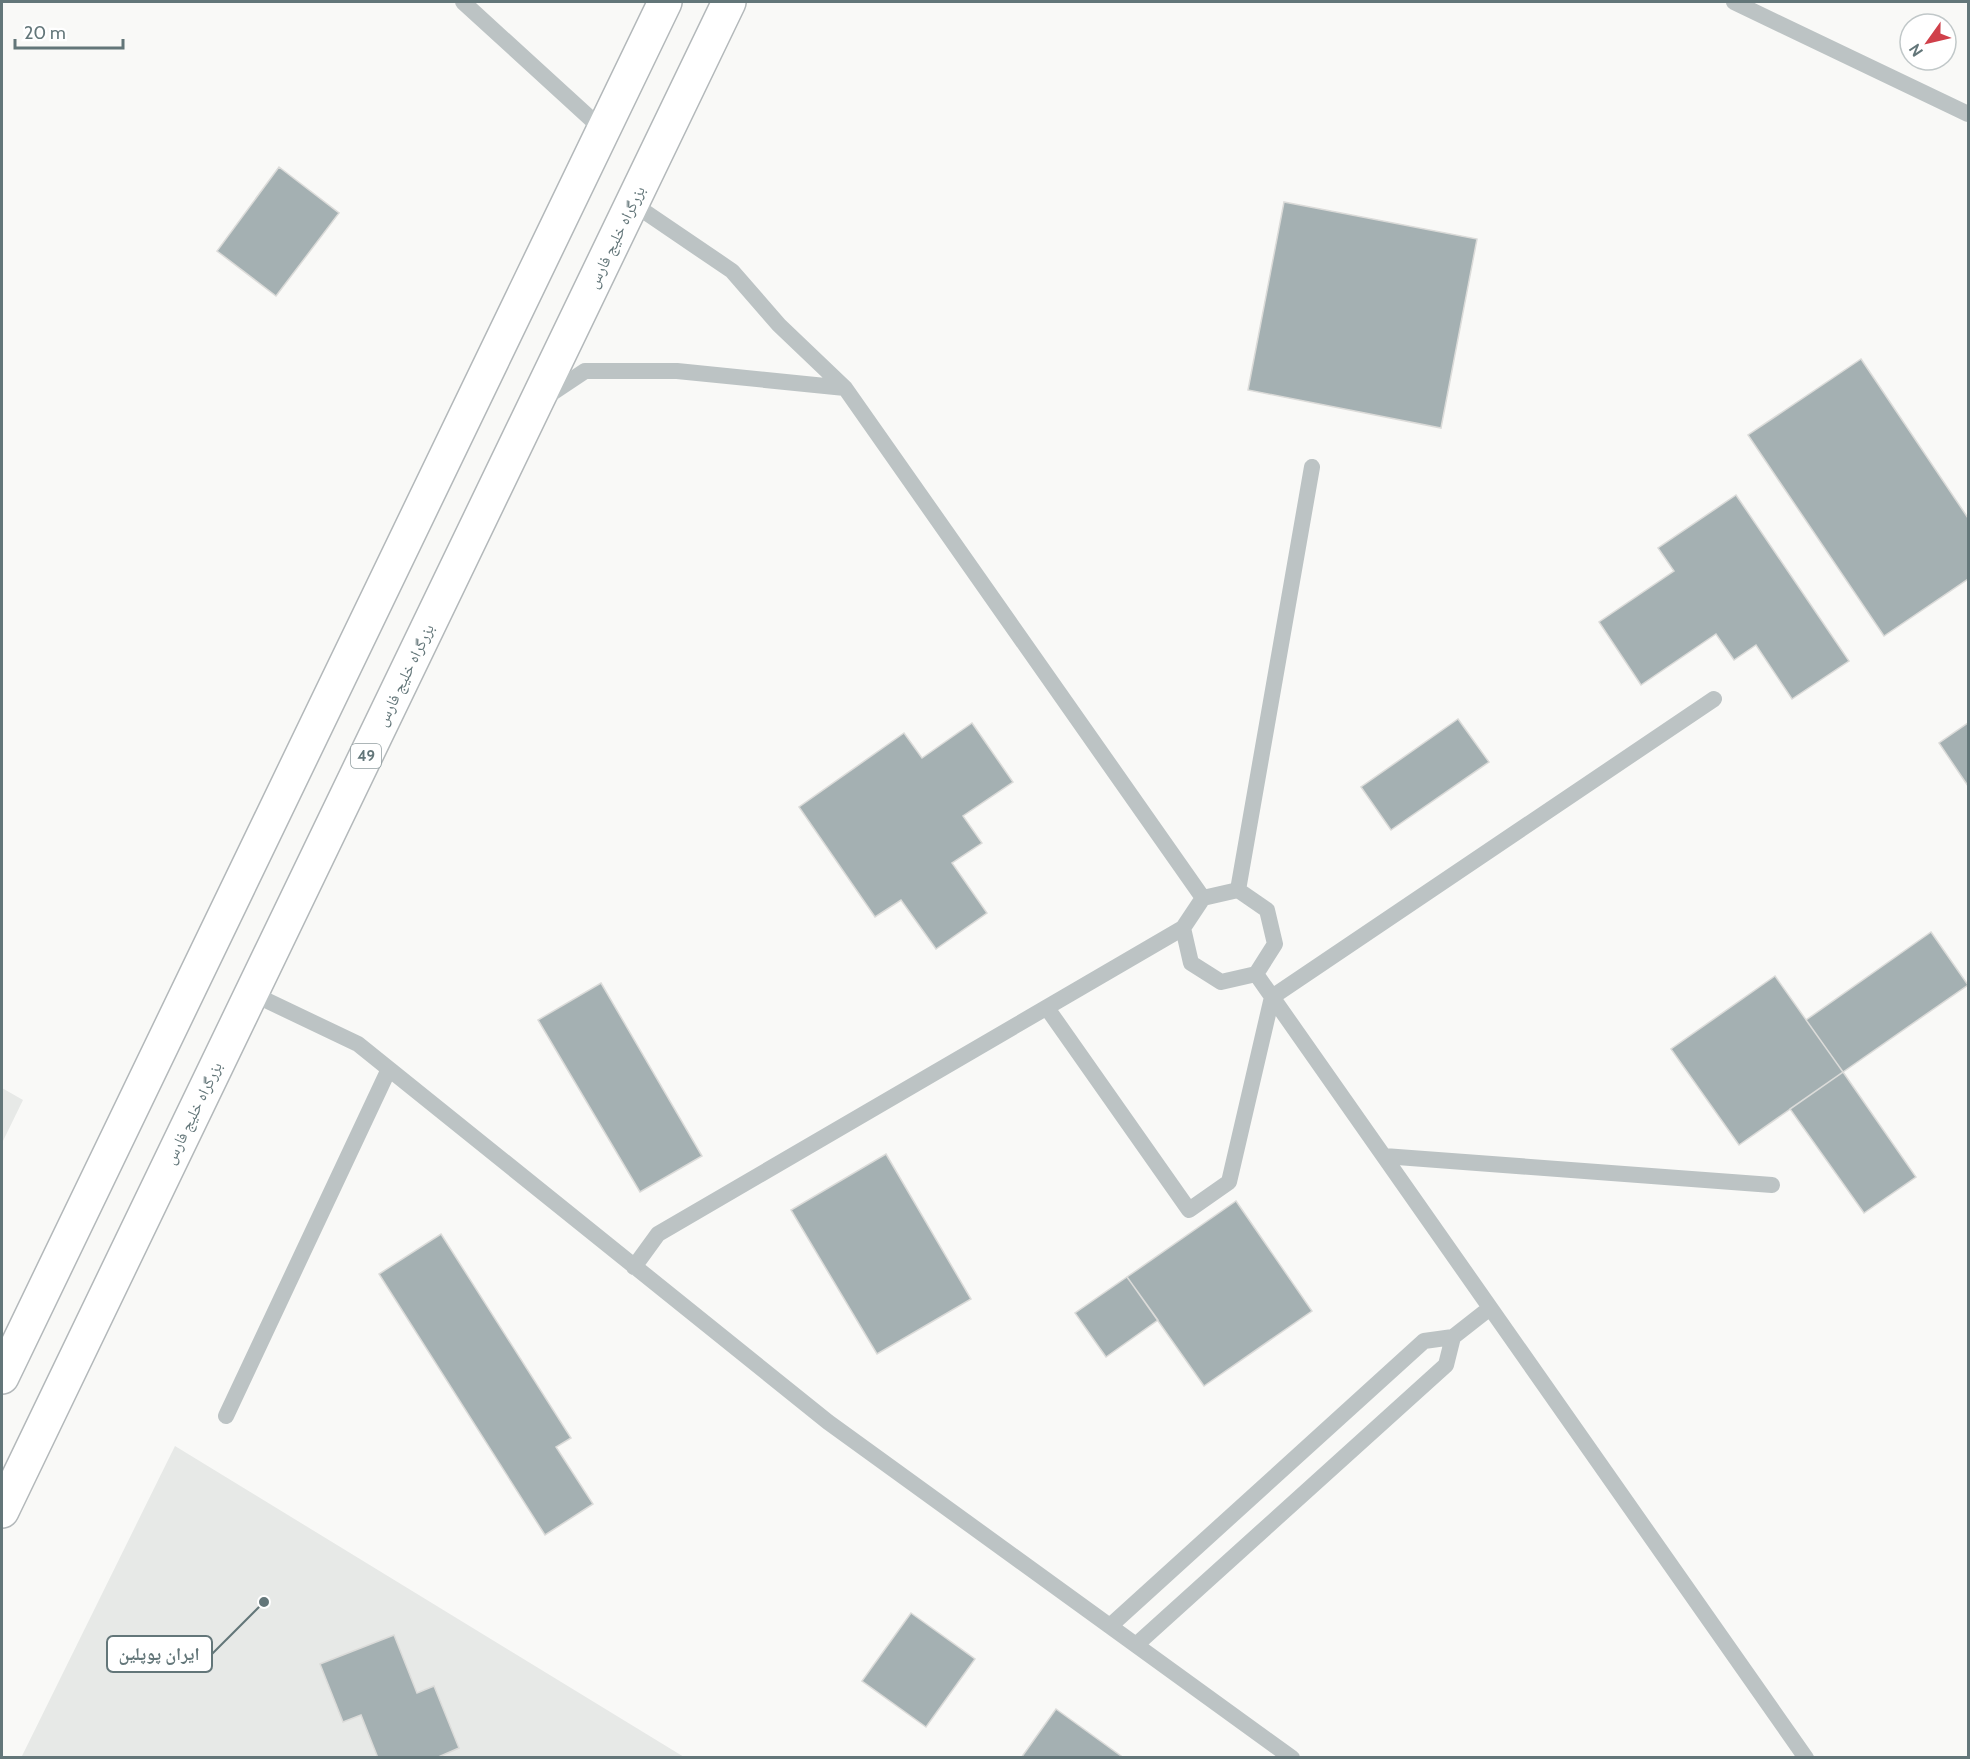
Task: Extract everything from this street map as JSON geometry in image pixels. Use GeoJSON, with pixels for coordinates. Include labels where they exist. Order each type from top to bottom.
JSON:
{"type":"FeatureCollection","features":[{"type":"Feature","properties":{"kind":"highway"},"geometry":{"type":"LineString","coordinates":[[2,1377],[665,2]]}},
{"type":"Feature","properties":{"kind":"highway","name":"بزرگراه خلیج فارس"},"geometry":{"type":"LineString","coordinates":[[2,1511],[729,2]]}},
{"type":"Feature","properties":{"kind":"lane"},"geometry":{"type":"LineString","coordinates":[[463,2],[603,130]]}},
{"type":"Feature","properties":{"kind":"lane"},"geometry":{"type":"LineString","coordinates":[[1734,2],[1968,114]]}},
{"type":"Feature","properties":{"kind":"lane"},"geometry":{"type":"LineString","coordinates":[[632,203],[732,270],[780,325],[845,388],[1203,898]]}},
{"type":"Feature","properties":{"kind":"lane"},"geometry":{"type":"LineString","coordinates":[[536,404],[585,371],[677,371],[845,388]]}},
{"type":"Feature","properties":{"kind":"lane"},"geometry":{"type":"LineString","coordinates":[[1238,891],[1312,467]]}},
{"type":"Feature","properties":{"kind":"lane"},"geometry":{"type":"LineString","coordinates":[[1047,1008],[1189,1210],[1228,1182],[1272,998],[1714,699]]}},
{"type":"Feature","properties":{"kind":"lane"},"geometry":{"type":"LineString","coordinates":[[634,1267],[658,1234],[1183,928],[1203,898],[1238,891],[1267,910],[1275,944],[1256,974],[1221,982],[1191,963],[1183,928]]}},
{"type":"Feature","properties":{"kind":"lane"},"geometry":{"type":"LineString","coordinates":[[1256,974],[1806,1758]]}},
{"type":"Feature","properties":{"kind":"lane"},"geometry":{"type":"LineString","coordinates":[[251,993],[358,1044],[828,1422],[1292,1758]]}},
{"type":"Feature","properties":{"kind":"lane"},"geometry":{"type":"LineString","coordinates":[[225,1416],[389,1069]]}},
{"type":"Feature","properties":{"kind":"lane"},"geometry":{"type":"LineString","coordinates":[[1384,1156],[1772,1185]]}},
{"type":"Feature","properties":{"kind":"lane"},"geometry":{"type":"LineString","coordinates":[[1110,1626],[1424,1341],[1453,1337],[1490,1308]]}},
{"type":"Feature","properties":{"kind":"lane"},"geometry":{"type":"LineString","coordinates":[[1136,1645],[1446,1365],[1453,1337]]}},
{"type":"Feature","properties":{"kind":"shaded area"},"geometry":{"type":"Polygon","coordinates":[[[2,1088],[23,1100],[2,1143],[2,1088]]]}},
{"type":"Feature","properties":{"kind":"shaded area"},"geometry":{"type":"Polygon","coordinates":[[[175,1446],[684,1757],[21,1758],[175,1446]]]}},
{"type":"Feature","properties":{"kind":"building"},"geometry":{"type":"Polygon","coordinates":[[[279,167],[339,213],[276,296],[217,251],[279,167]]]}},
{"type":"Feature","properties":{"kind":"building"},"geometry":{"type":"Polygon","coordinates":[[[1284,202],[1477,239],[1441,428],[1248,390],[1284,202]]]}},
{"type":"Feature","properties":{"kind":"building"},"geometry":{"type":"Polygon","coordinates":[[[1861,359],[1968,518],[1968,579],[1884,636],[1748,435],[1861,359]]]}},
{"type":"Feature","properties":{"kind":"building"},"geometry":{"type":"Polygon","coordinates":[[[1736,495],[1849,661],[1792,699],[1756,645],[1734,660],[1716,634],[1641,685],[1599,622],[1674,571],[1658,548],[1736,495]]]}},
{"type":"Feature","properties":{"kind":"building"},"geometry":{"type":"Polygon","coordinates":[[[1458,719],[1489,762],[1391,830],[1361,787],[1458,719]]]}},
{"type":"Feature","properties":{"kind":"building"},"geometry":{"type":"Polygon","coordinates":[[[972,723],[1013,782],[963,816],[982,843],[952,863],[987,913],[936,949],[901,900],[875,917],[799,807],[904,733],[922,758],[972,723]]]}},
{"type":"Feature","properties":{"kind":"building"},"geometry":{"type":"Polygon","coordinates":[[[1968,723],[1968,786],[1939,743],[1968,723]]]}},
{"type":"Feature","properties":{"kind":"building"},"geometry":{"type":"Polygon","coordinates":[[[1931,932],[1968,985],[1843,1072],[1806,1020],[1931,932]]]}},
{"type":"Feature","properties":{"kind":"building"},"geometry":{"type":"Polygon","coordinates":[[[1775,976],[1843,1072],[1739,1145],[1671,1049],[1775,976]]]}},
{"type":"Feature","properties":{"kind":"building"},"geometry":{"type":"Polygon","coordinates":[[[601,983],[702,1156],[640,1192],[538,1020],[601,983]]]}},
{"type":"Feature","properties":{"kind":"building"},"geometry":{"type":"Polygon","coordinates":[[[1843,1072],[1916,1177],[1864,1213],[1790,1109],[1843,1072]]]}},
{"type":"Feature","properties":{"kind":"building"},"geometry":{"type":"Polygon","coordinates":[[[886,1154],[971,1299],[877,1354],[791,1210],[886,1154]]]}},
{"type":"Feature","properties":{"kind":"building"},"geometry":{"type":"Polygon","coordinates":[[[1236,1201],[1312,1311],[1204,1386],[1127,1277],[1236,1201]]]}},
{"type":"Feature","properties":{"kind":"building"},"geometry":{"type":"Polygon","coordinates":[[[441,1234],[571,1438],[556,1447],[593,1504],[545,1535],[379,1274],[441,1234]]]}},
{"type":"Feature","properties":{"kind":"building"},"geometry":{"type":"Polygon","coordinates":[[[1127,1277],[1158,1320],[1106,1357],[1075,1313],[1127,1277]]]}},
{"type":"Feature","properties":{"kind":"building"},"geometry":{"type":"Polygon","coordinates":[[[911,1613],[975,1659],[926,1727],[862,1681],[911,1613]]]}},
{"type":"Feature","properties":{"kind":"building"},"geometry":{"type":"Polygon","coordinates":[[[394,1635],[417,1693],[434,1686],[459,1748],[436,1758],[378,1758],[361,1715],[343,1722],[320,1664],[394,1635]]]}},
{"type":"Feature","properties":{"kind":"building"},"geometry":{"type":"Polygon","coordinates":[[[1056,1709],[1121,1756],[1120,1758],[1021,1758],[1056,1709]]]}},
{"type":"Feature","properties":{"kind":"place","name":"ایران پوپلین"},"geometry":{"type":"Point","coordinates":[264,1602]}}]}
